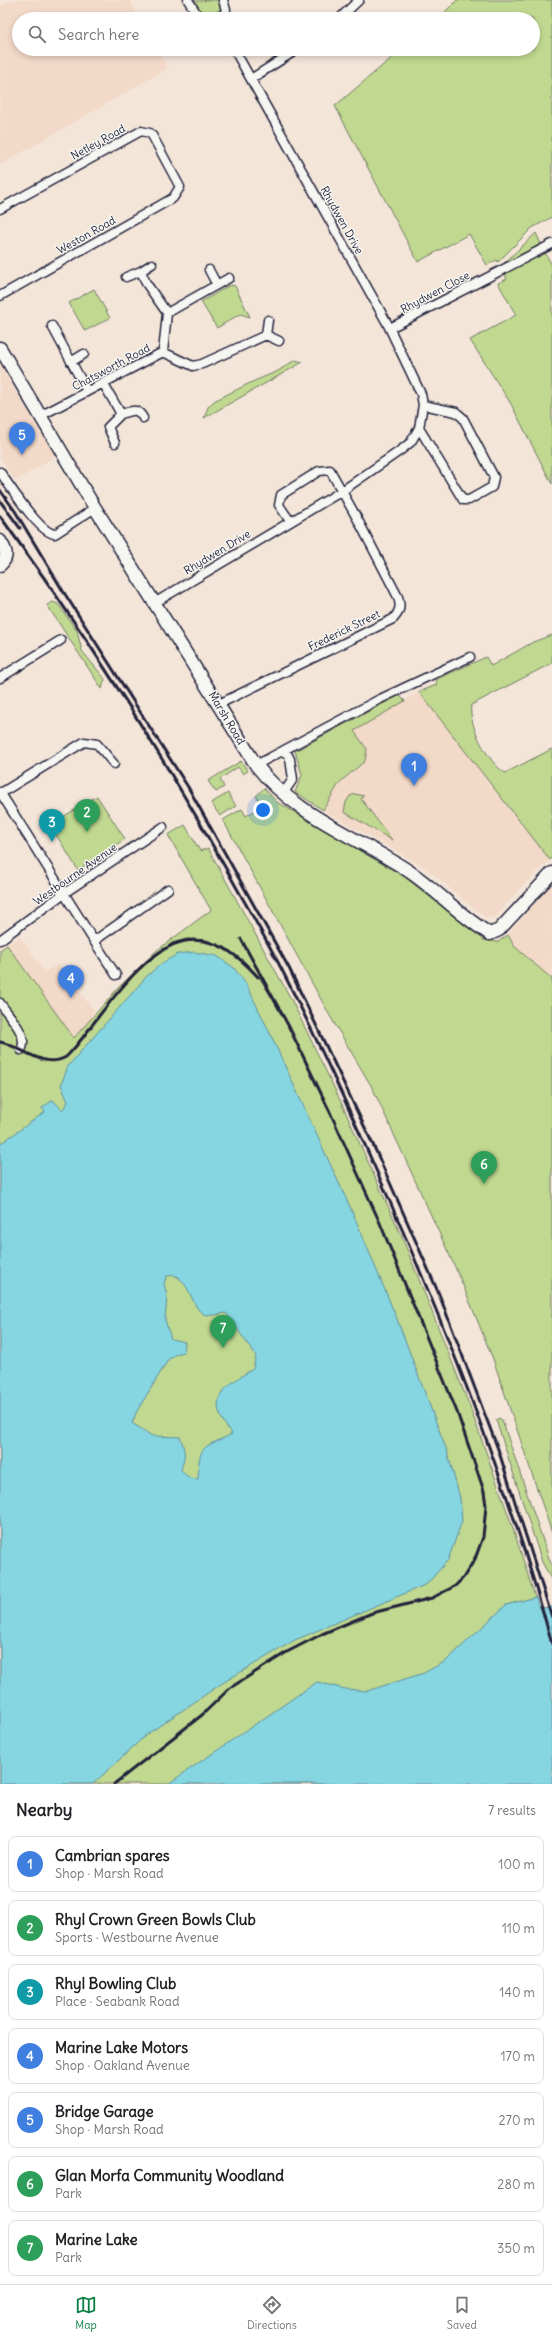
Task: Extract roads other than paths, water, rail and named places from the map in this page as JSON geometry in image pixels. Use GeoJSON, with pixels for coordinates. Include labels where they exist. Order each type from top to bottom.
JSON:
{"type":"FeatureCollection","features":[{"type":"Feature","properties":{"kind":"street"},"geometry":{"type":"LineString","coordinates":[[188,0],[196,12]]}},
{"type":"Feature","properties":{"kind":"street"},"geometry":{"type":"LineString","coordinates":[[223,0],[226,10],[225,12]]}},
{"type":"Feature","properties":{"kind":"street"},"geometry":{"type":"LineString","coordinates":[[346,12],[359,0]]}},
{"type":"Feature","properties":{"kind":"street","name":"Rhydwen Drive"},"geometry":{"type":"LineString","coordinates":[[156,602],[342,491],[401,450],[411,442],[419,428],[424,405],[421,394],[390,328],[238,56]]}},
{"type":"Feature","properties":{"kind":"street"},"geometry":{"type":"LineString","coordinates":[[251,79],[287,56]]}},
{"type":"Feature","properties":{"kind":"street","name":"Netley Road"},"geometry":{"type":"LineString","coordinates":[[0,209],[141,131],[150,133],[153,137],[178,181],[179,190]]}},
{"type":"Feature","properties":{"kind":"street","name":"Weston Road"},"geometry":{"type":"LineString","coordinates":[[0,296],[173,198],[179,190]]}},
{"type":"Feature","properties":{"kind":"street","name":"Rhydwen Close"},"geometry":{"type":"LineString","coordinates":[[390,328],[552,244]]}},
{"type":"Feature","properties":{"kind":"street"},"geometry":{"type":"LineString","coordinates":[[126,278],[152,264]]}},
{"type":"Feature","properties":{"kind":"street"},"geometry":{"type":"LineString","coordinates":[[209,270],[217,285]]}},
{"type":"Feature","properties":{"kind":"street"},"geometry":{"type":"LineString","coordinates":[[140,271],[150,290],[167,313],[163,352]]}},
{"type":"Feature","properties":{"kind":"street"},"geometry":{"type":"LineString","coordinates":[[167,313],[229,278]]}},
{"type":"Feature","properties":{"kind":"street"},"geometry":{"type":"LineString","coordinates":[[268,320],[266,335],[279,341]]}},
{"type":"Feature","properties":{"kind":"street"},"geometry":{"type":"LineString","coordinates":[[52,326],[87,391]]}},
{"type":"Feature","properties":{"kind":"street","name":"Chatsworth Road"},"geometry":{"type":"LineString","coordinates":[[40,416],[163,352],[193,366],[202,364],[266,335]]}},
{"type":"Feature","properties":{"kind":"street","name":"Marsh Road"},"geometry":{"type":"LineString","coordinates":[[0,348],[95,508],[156,602],[256,765],[283,794],[299,806],[410,872],[478,927],[490,934],[499,930],[552,873]]}},
{"type":"Feature","properties":{"kind":"street"},"geometry":{"type":"LineString","coordinates":[[71,362],[84,354]]}},
{"type":"Feature","properties":{"kind":"street"},"geometry":{"type":"LineString","coordinates":[[103,383],[121,414]]}},
{"type":"Feature","properties":{"kind":"street"},"geometry":{"type":"LineString","coordinates":[[419,428],[463,500],[469,500],[492,487],[494,477],[463,418],[456,412],[424,405]]}},
{"type":"Feature","properties":{"kind":"street"},"geometry":{"type":"LineString","coordinates":[[115,443],[108,427],[121,414],[136,410],[139,411],[143,418]]}},
{"type":"Feature","properties":{"kind":"street"},"geometry":{"type":"LineString","coordinates":[[290,521],[279,505],[280,498],[319,471],[326,469],[332,472],[342,491]]}},
{"type":"Feature","properties":{"kind":"street"},"geometry":{"type":"LineString","coordinates":[[0,472],[36,520],[50,534],[55,534],[95,508]]}},
{"type":"Feature","properties":{"kind":"street","name":"Frederick Street"},"geometry":{"type":"LineString","coordinates":[[219,704],[393,619],[398,613],[400,602],[398,597],[342,491]]}},
{"type":"Feature","properties":{"kind":"street"},"geometry":{"type":"LineString","coordinates":[[0,541],[6,553],[5,559],[0,565]]}},
{"type":"Feature","properties":{"kind":"street"},"geometry":{"type":"LineString","coordinates":[[0,678],[61,640]]}},
{"type":"Feature","properties":{"kind":"street"},"geometry":{"type":"LineString","coordinates":[[256,765],[378,700],[470,657]]}},
{"type":"Feature","properties":{"kind":"street"},"geometry":{"type":"LineString","coordinates":[[114,764],[97,744],[84,742],[0,792],[63,894],[116,975]]}},
{"type":"Feature","properties":{"kind":"street"},"geometry":{"type":"LineString","coordinates":[[283,794],[293,779],[290,759],[285,750]]}},
{"type":"Feature","properties":{"kind":"street","name":"Westbourne Avenue"},"geometry":{"type":"LineString","coordinates":[[0,940],[63,894],[163,827]]}},
{"type":"Feature","properties":{"kind":"street"},"geometry":{"type":"LineString","coordinates":[[94,941],[168,889]]}},
{"type":"Feature","properties":{"kind":"street"},"geometry":{"type":"LineString","coordinates":[[0,1003],[23,1037],[24,1042],[21,1050]]}},
{"type":"Feature","properties":{"kind":"water"},"geometry":{"type":"Polygon","coordinates":[[[194,952],[217,956],[234,968],[246,984],[355,1218],[397,1319],[447,1451],[460,1498],[462,1521],[448,1560],[427,1584],[295,1640],[224,1682],[146,1735],[93,1784],[0,1784],[0,1144],[45,1112],[42,1108],[53,1100],[62,1110],[68,1102],[61,1085],[68,1066],[147,976],[162,963],[178,954],[194,952]],[[174,1275],[167,1276],[164,1283],[167,1296],[165,1320],[171,1339],[185,1342],[184,1352],[176,1354],[168,1360],[137,1411],[132,1423],[152,1436],[180,1437],[184,1453],[184,1461],[181,1469],[188,1477],[198,1479],[201,1453],[204,1449],[208,1445],[232,1434],[219,1412],[218,1403],[220,1396],[233,1382],[253,1369],[256,1356],[226,1313],[207,1315],[202,1313],[180,1279],[174,1275]]]}},
{"type":"Feature","properties":{"kind":"water"},"geometry":{"type":"Polygon","coordinates":[[[536,1597],[539,1608],[552,1607],[552,1784],[168,1784],[317,1682],[345,1689],[367,1691],[424,1673],[446,1661],[506,1605],[536,1597]]]}},
{"type":"Feature","properties":{"kind":"tram line"},"geometry":{"type":"LineString","coordinates":[[0,1042],[49,1061],[66,1057],[120,989],[140,969],[172,943],[187,939],[206,940],[225,947],[245,962],[260,978],[288,1025],[330,1112],[380,1223],[457,1412],[480,1478],[486,1506],[483,1537],[479,1548],[463,1578],[455,1586],[432,1598],[372,1613],[322,1634],[287,1652],[230,1688],[202,1715],[114,1784]]}},
{"type":"Feature","properties":{"kind":"railway"},"geometry":{"type":"LineString","coordinates":[[0,490],[15,511],[63,591],[188,787],[289,968],[376,1151],[439,1294],[498,1449],[552,1617]]}},
{"type":"Feature","properties":{"kind":"railway"},"geometry":{"type":"LineString","coordinates":[[0,501],[20,528]]}},
{"type":"Feature","properties":{"kind":"railway"},"geometry":{"type":"LineString","coordinates":[[0,516],[91,647],[148,736],[229,874],[271,949],[298,1002],[378,1175],[459,1366],[500,1476],[536,1588],[552,1644]]}},
{"type":"Feature","properties":{"kind":"railway"},"geometry":{"type":"LineString","coordinates":[[114,1784],[202,1715],[230,1688],[287,1652],[322,1634],[372,1613],[432,1598],[455,1586],[463,1578],[475,1559],[483,1537],[486,1506],[484,1491],[457,1412],[380,1223],[330,1112],[288,1025],[241,939]]}},
{"type":"Feature","properties":{"kind":"railway"},"geometry":{"type":"LineString","coordinates":[[0,1042],[49,1061],[66,1057],[137,971],[155,955],[173,945],[192,940],[213,943],[235,955],[258,977]]}},
{"type":"Feature","properties":{"kind":"place","name":"Bridge Garage"},"geometry":{"type":"Point","coordinates":[22,455]}},
{"type":"Feature","properties":{"kind":"place","name":"Cambrian spares"},"geometry":{"type":"Point","coordinates":[414,786]}},
{"type":"Feature","properties":{"kind":"place","name":"Rhyl Crown Green Bowls Club"},"geometry":{"type":"Point","coordinates":[87,832]}},
{"type":"Feature","properties":{"kind":"place","name":"Rhyl Bowling Club"},"geometry":{"type":"Point","coordinates":[52,842]}},
{"type":"Feature","properties":{"kind":"place","name":"Marine Lake Motors"},"geometry":{"type":"Point","coordinates":[71,998]}},
{"type":"Feature","properties":{"kind":"place","name":"Glan Morfa Community Woodland"},"geometry":{"type":"Point","coordinates":[484,1184]}},
{"type":"Feature","properties":{"kind":"place","name":"Marine Lake"},"geometry":{"type":"Point","coordinates":[223,1348]}}]}
